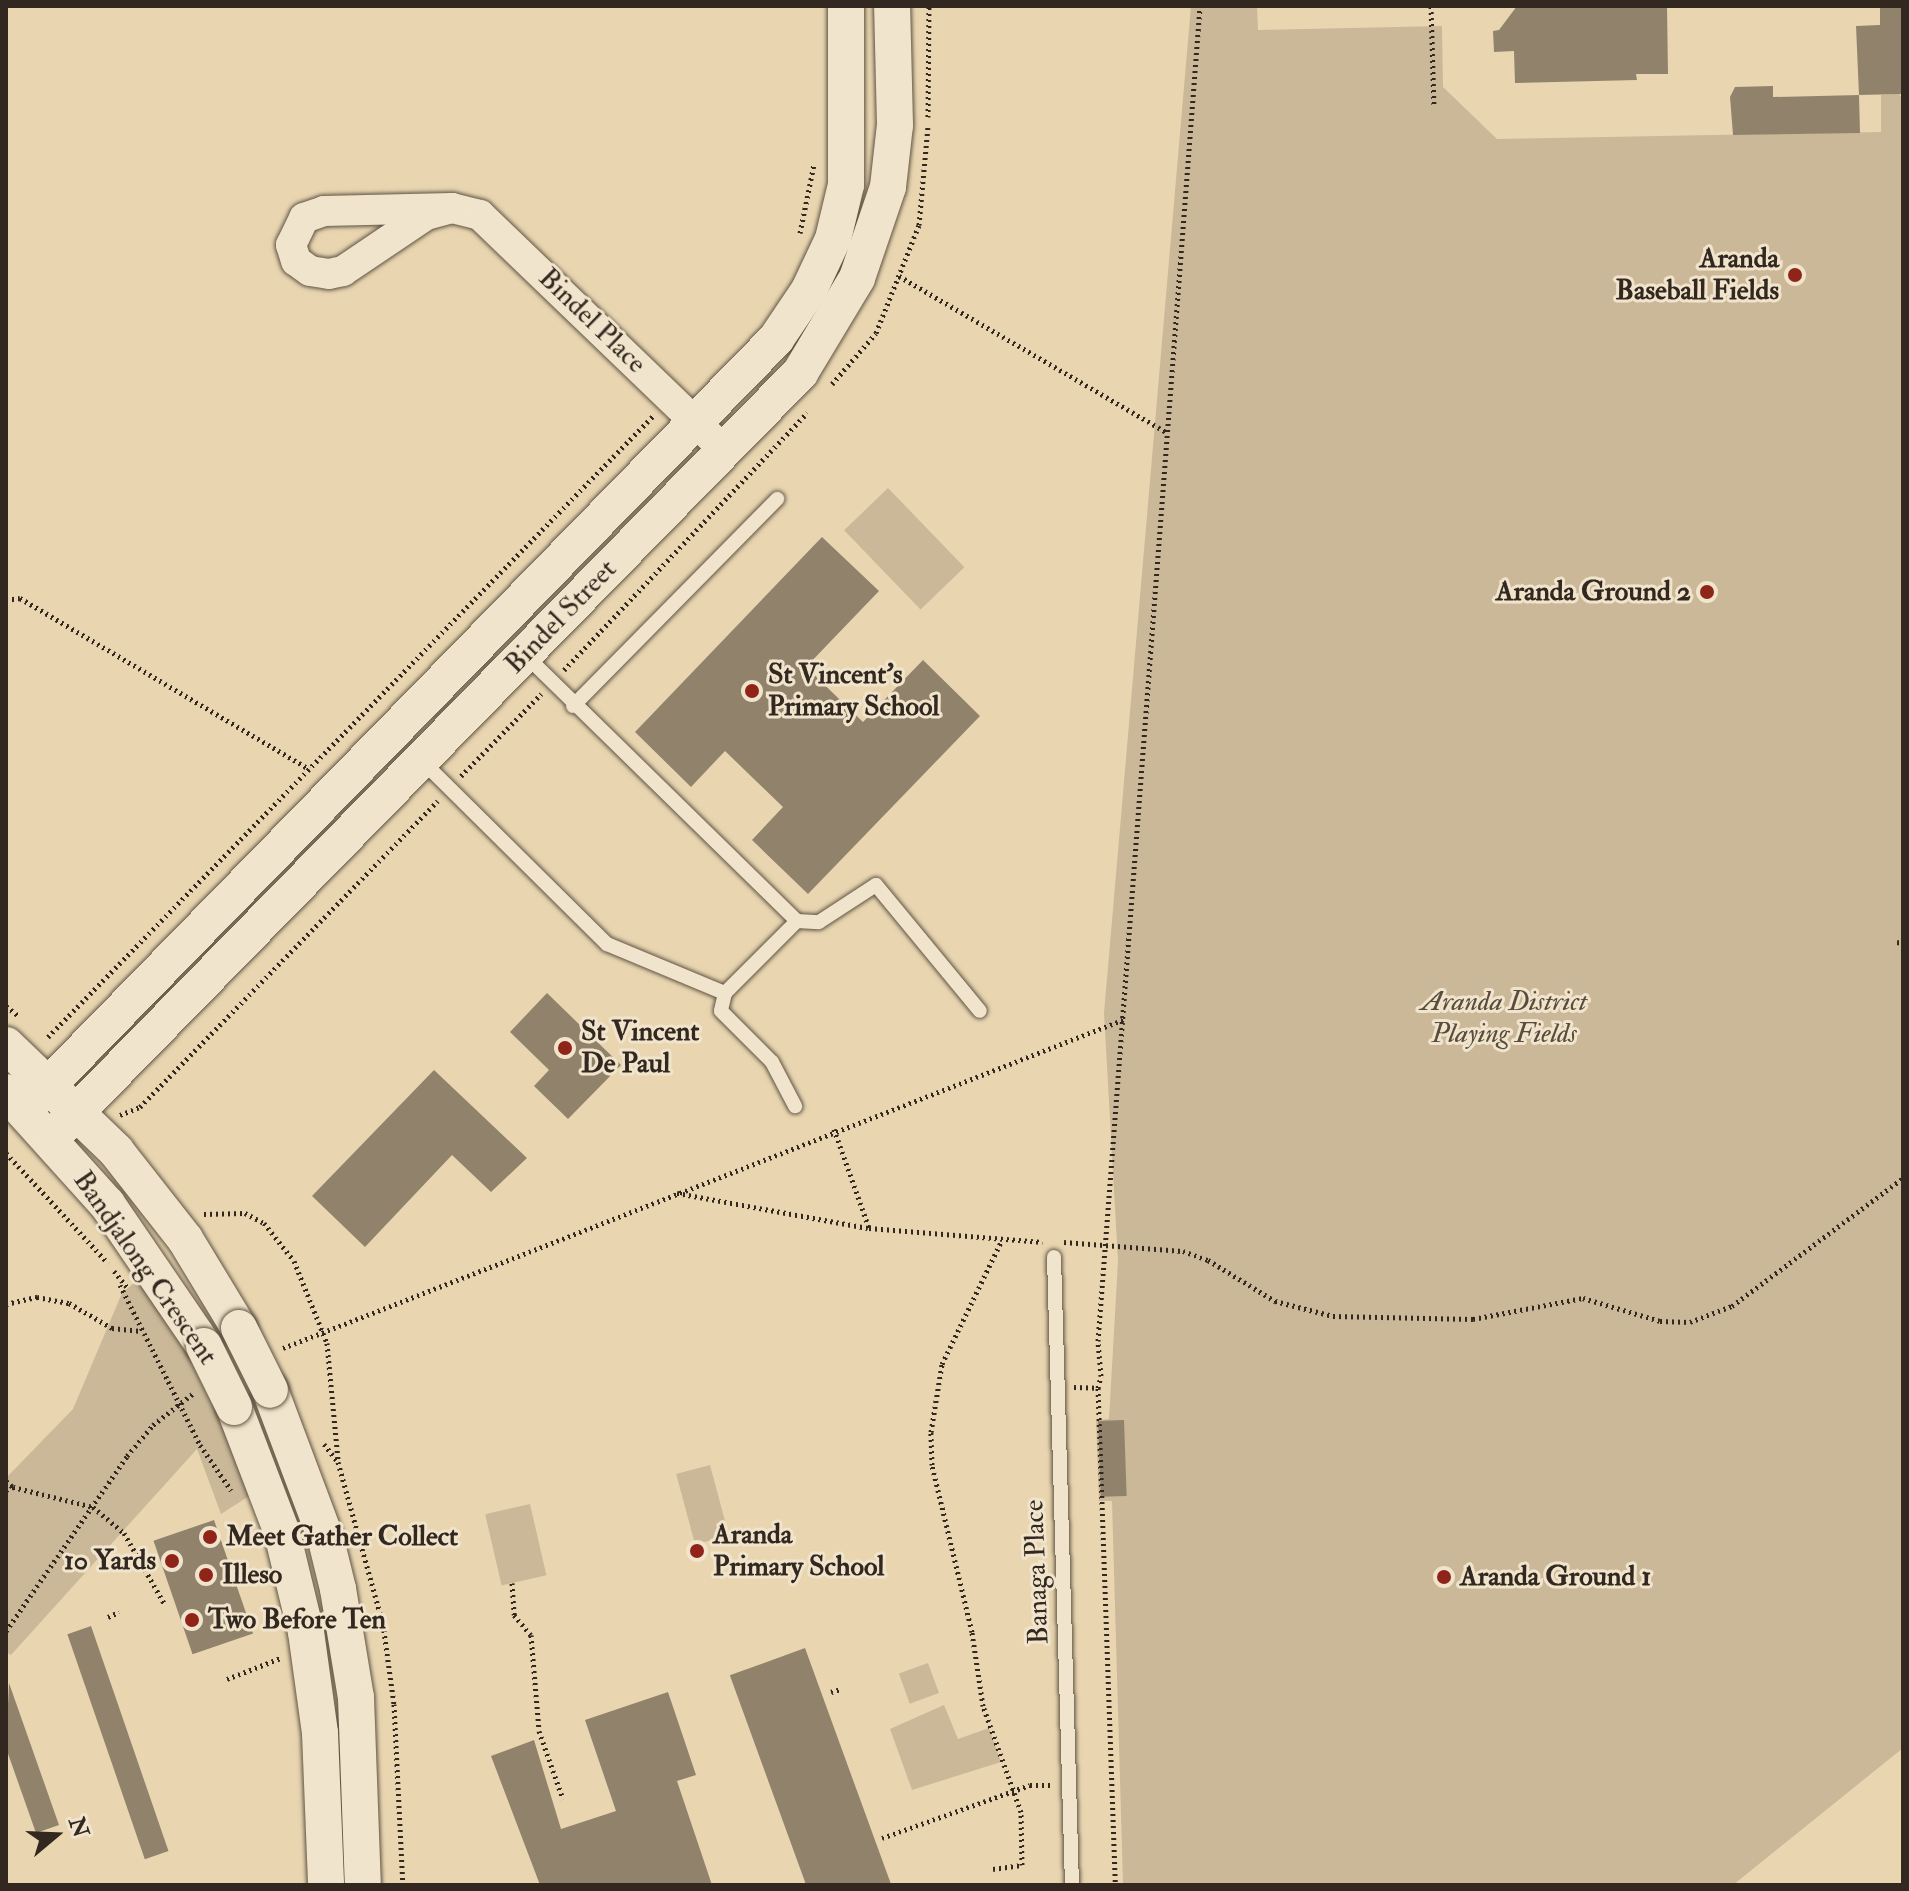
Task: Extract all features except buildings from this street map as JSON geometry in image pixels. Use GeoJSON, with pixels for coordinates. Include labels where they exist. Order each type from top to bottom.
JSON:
{"type":"FeatureCollection","features":[{"type":"Feature","properties":{"kind":"street","name":"Bindel Street"},"geometry":{"type":"LineString","coordinates":[[15,1101],[50,1083],[497,626],[684,410],[776,339],[809,290],[811,250],[846,185],[846,6]]}},
{"type":"Feature","properties":{"kind":"street","name":"Bindel Street"},"geometry":{"type":"LineString","coordinates":[[51,1138],[800,373],[862,263],[888,187],[895,125],[892,6]]}},
{"type":"Feature","properties":{"kind":"street","name":"Bindel Place"},"geometry":{"type":"LineString","coordinates":[[452,208],[480,215],[502,233],[724,450]]}},
{"type":"Feature","properties":{"kind":"street"},"geometry":{"type":"LineString","coordinates":[[811,250],[862,263]]}},
{"type":"Feature","properties":{"kind":"street"},"geometry":{"type":"LineString","coordinates":[[497,626],[524,655]]}},
{"type":"Feature","properties":{"kind":"street"},"geometry":{"type":"LineString","coordinates":[[249,879],[280,904]]}},
{"type":"Feature","properties":{"kind":"street","name":"Bandjalong Crescent"},"geometry":{"type":"LineString","coordinates":[[6,1045],[78,1110],[185,1239],[239,1328],[270,1390],[315,1507],[338,1589],[356,1698],[363,1885]]}},
{"type":"Feature","properties":{"kind":"street","name":"Bandjalong Crescent"},"geometry":{"type":"LineString","coordinates":[[15,1101],[107,1204],[204,1346],[222,1396],[282,1533],[306,1632],[320,1733],[326,1885]]}},
{"type":"Feature","properties":{"kind":"lane"},"geometry":{"type":"LineString","coordinates":[[573,706],[777,499]]}},
{"type":"Feature","properties":{"kind":"lane"},"geometry":{"type":"LineString","coordinates":[[524,655],[797,921],[819,922],[876,885],[980,1011]]}},
{"type":"Feature","properties":{"kind":"lane"},"geometry":{"type":"LineString","coordinates":[[421,760],[607,944],[725,993]]}},
{"type":"Feature","properties":{"kind":"lane"},"geometry":{"type":"LineString","coordinates":[[795,1106],[772,1062],[721,1011],[725,993],[797,921]]}},
{"type":"Feature","properties":{"kind":"lane","name":"Banaga Place"},"geometry":{"type":"LineString","coordinates":[[1054,1257],[1072,1885]]}},
{"type":"Feature","properties":{"kind":"path"},"geometry":{"type":"LineString","coordinates":[[928,149],[929,6]]}},
{"type":"Feature","properties":{"kind":"path"},"geometry":{"type":"LineString","coordinates":[[1115,1885],[1098,1388],[1166,432],[1200,6]]}},
{"type":"Feature","properties":{"kind":"path"},"geometry":{"type":"LineString","coordinates":[[1431,6],[1434,107]]}},
{"type":"Feature","properties":{"kind":"path"},"geometry":{"type":"LineString","coordinates":[[811,250],[816,152]]}},
{"type":"Feature","properties":{"kind":"path"},"geometry":{"type":"LineString","coordinates":[[899,276],[1166,432]]}},
{"type":"Feature","properties":{"kind":"path"},"geometry":{"type":"LineString","coordinates":[[48,1037],[309,769],[684,410]]}},
{"type":"Feature","properties":{"kind":"path"},"geometry":{"type":"LineString","coordinates":[[6,600],[20,598],[309,769]]}},
{"type":"Feature","properties":{"kind":"path"},"geometry":{"type":"LineString","coordinates":[[278,1350],[834,1129],[1125,1019]]}},
{"type":"Feature","properties":{"kind":"path"},"geometry":{"type":"LineString","coordinates":[[120,1115],[140,1107]]}},
{"type":"Feature","properties":{"kind":"path"},"geometry":{"type":"LineString","coordinates":[[834,1129],[869,1228]]}},
{"type":"Feature","properties":{"kind":"path"},"geometry":{"type":"LineString","coordinates":[[6,1153],[112,1268],[142,1331],[181,1399],[200,1445],[236,1497]]}},
{"type":"Feature","properties":{"kind":"path"},"geometry":{"type":"LineString","coordinates":[[1107,1242],[1196,1255],[1275,1301],[1333,1316],[1473,1319],[1583,1298],[1660,1321],[1690,1322],[1732,1306],[1903,1178]]}},
{"type":"Feature","properties":{"kind":"path"},"geometry":{"type":"LineString","coordinates":[[674,1193],[869,1228],[1001,1242],[942,1364],[932,1465],[972,1632],[983,1706],[1016,1793],[1024,1842],[1022,1865],[993,1869]]}},
{"type":"Feature","properties":{"kind":"path"},"geometry":{"type":"LineString","coordinates":[[199,1214],[245,1213],[280,1237],[321,1333],[332,1372],[338,1462]]}},
{"type":"Feature","properties":{"kind":"path"},"geometry":{"type":"LineString","coordinates":[[119,1283],[132,1290]]}},
{"type":"Feature","properties":{"kind":"path"},"geometry":{"type":"LineString","coordinates":[[6,1304],[48,1299],[69,1303],[112,1328],[142,1331]]}},
{"type":"Feature","properties":{"kind":"path"},"geometry":{"type":"LineString","coordinates":[[1058,1386],[1098,1388]]}},
{"type":"Feature","properties":{"kind":"path"},"geometry":{"type":"LineString","coordinates":[[6,1631],[136,1446],[181,1399],[222,1396]]}},
{"type":"Feature","properties":{"kind":"path"},"geometry":{"type":"LineString","coordinates":[[6,1481],[13,1487],[93,1507],[124,1533],[164,1603]]}},
{"type":"Feature","properties":{"kind":"path"},"geometry":{"type":"LineString","coordinates":[[6,1490],[13,1487]]}},
{"type":"Feature","properties":{"kind":"path"},"geometry":{"type":"LineString","coordinates":[[512,1583],[514,1615],[531,1635],[539,1731],[563,1799]]}},
{"type":"Feature","properties":{"kind":"path"},"geometry":{"type":"LineString","coordinates":[[108,1617],[119,1612]]}},
{"type":"Feature","properties":{"kind":"path"},"geometry":{"type":"LineString","coordinates":[[281,1644],[286,1672]]}},
{"type":"Feature","properties":{"kind":"path"},"geometry":{"type":"LineString","coordinates":[[227,1679],[271,1660]]}},
{"type":"Feature","properties":{"kind":"path"},"geometry":{"type":"LineString","coordinates":[[831,1692],[841,1689]]}},
{"type":"Feature","properties":{"kind":"path"},"geometry":{"type":"LineString","coordinates":[[882,1838],[1016,1793],[1030,1785],[1069,1785]]}},
{"type":"Feature","properties":{"kind":"green space","name":"Aranda District Playing Fields"},"geometry":{"type":"Polygon","coordinates":[[[1191,6],[1257,6],[1258,30],[1442,26],[1443,87],[1497,139],[1881,132],[1881,95],[1899,94],[1903,100],[1903,1748],[1733,1885],[1123,1885],[1112,1501],[1099,1501],[1096,1420],[1109,1419],[1118,1261],[1104,1013],[1191,6]]]}},
{"type":"Feature","properties":{"kind":"green space"},"geometry":{"type":"Polygon","coordinates":[[[888,488],[964,567],[921,610],[844,530],[888,488]]]}},
{"type":"Feature","properties":{"kind":"green space"},"geometry":{"type":"Polygon","coordinates":[[[146,1273],[222,1424],[249,1496],[221,1514],[197,1449],[11,1655],[6,1652],[6,1478],[73,1409],[122,1293],[146,1273]]]}},
{"type":"Feature","properties":{"kind":"green space"},"geometry":{"type":"Polygon","coordinates":[[[710,1465],[729,1536],[695,1545],[676,1474],[710,1465]]]}},
{"type":"Feature","properties":{"kind":"green space"},"geometry":{"type":"Polygon","coordinates":[[[530,1504],[546,1575],[502,1585],[485,1514],[530,1504]]]}},
{"type":"Feature","properties":{"kind":"green space"},"geometry":{"type":"Polygon","coordinates":[[[928,1663],[939,1693],[910,1704],[899,1674],[928,1663]]]}},
{"type":"Feature","properties":{"kind":"green space"},"geometry":{"type":"Polygon","coordinates":[[[944,1705],[958,1739],[989,1728],[1001,1762],[912,1790],[890,1729],[944,1705]]]}},
{"type":"Feature","properties":{"kind":"place","name":"Aranda Baseball Fields"},"geometry":{"type":"Point","coordinates":[1795,275]}},
{"type":"Feature","properties":{"kind":"place","name":"Aranda Ground 2"},"geometry":{"type":"Point","coordinates":[1707,592]}},
{"type":"Feature","properties":{"kind":"place","name":"St Vincent's Primary School"},"geometry":{"type":"Point","coordinates":[752,691]}},
{"type":"Feature","properties":{"kind":"place","name":"St Vincent De Paul"},"geometry":{"type":"Point","coordinates":[565,1048]}},
{"type":"Feature","properties":{"kind":"place","name":"Meet Gather Collect"},"geometry":{"type":"Point","coordinates":[210,1537]}},
{"type":"Feature","properties":{"kind":"place","name":"Aranda Primary School"},"geometry":{"type":"Point","coordinates":[697,1551]}},
{"type":"Feature","properties":{"kind":"place","name":"10 Yards"},"geometry":{"type":"Point","coordinates":[172,1561]}},
{"type":"Feature","properties":{"kind":"place","name":"Illeso"},"geometry":{"type":"Point","coordinates":[206,1575]}},
{"type":"Feature","properties":{"kind":"place","name":"Aranda Ground 1"},"geometry":{"type":"Point","coordinates":[1444,1577]}},
{"type":"Feature","properties":{"kind":"place","name":"Two Before Ten"},"geometry":{"type":"Point","coordinates":[192,1620]}}]}
